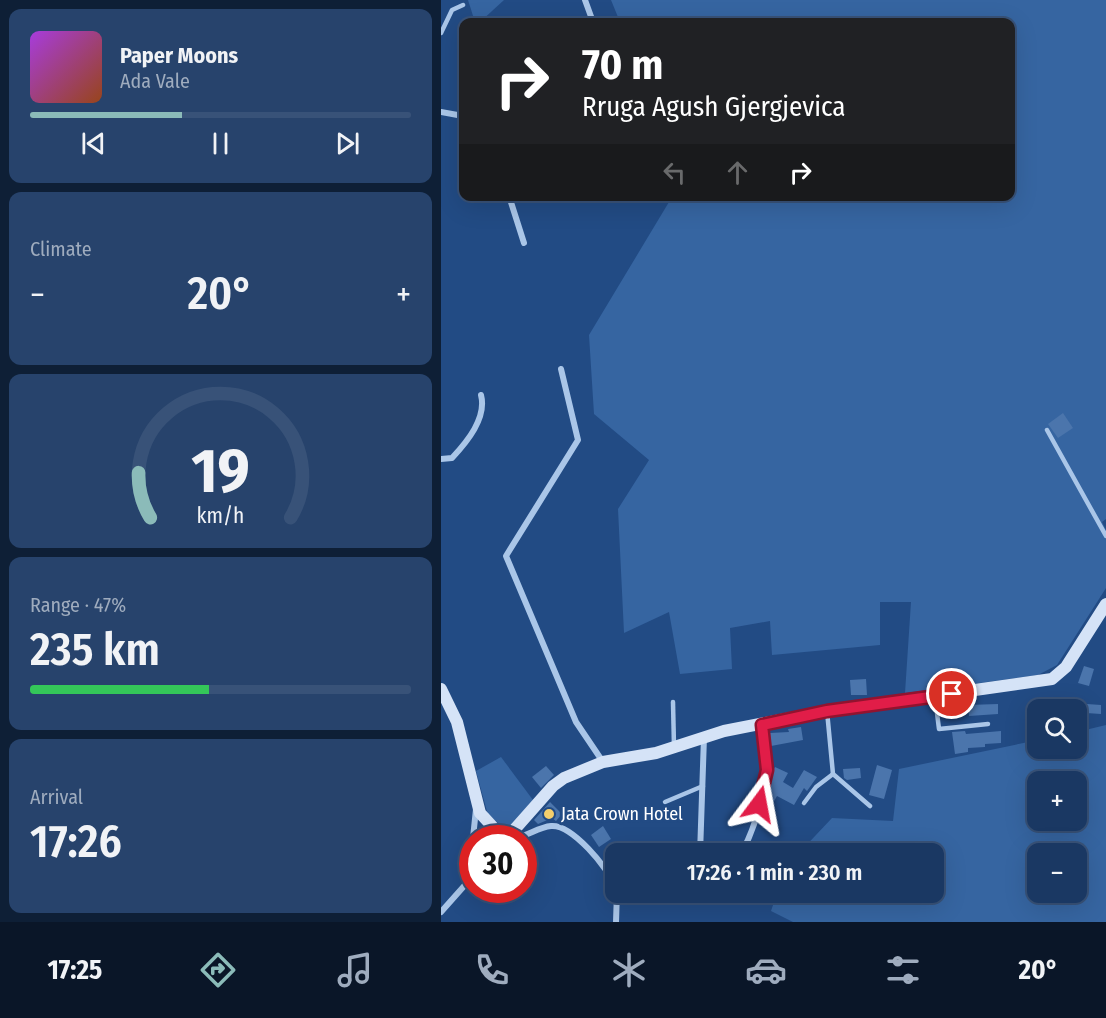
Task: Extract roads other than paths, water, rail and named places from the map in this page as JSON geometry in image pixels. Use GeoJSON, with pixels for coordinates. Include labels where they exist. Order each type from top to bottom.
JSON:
{"type":"FeatureCollection","features":[{"type":"Feature","properties":{"kind":"main road"},"geometry":{"type":"LineString","coordinates":[[517,825],[553,786],[564,778],[603,762],[674,747],[704,736],[827,711],[1052,679],[1066,667],[1106,604]]}},
{"type":"Feature","properties":{"kind":"main road"},"geometry":{"type":"LineString","coordinates":[[441,689],[457,722],[476,802],[484,819],[491,825]]}},
{"type":"Feature","properties":{"kind":"street"},"geometry":{"type":"LineString","coordinates":[[585,0],[592,18]]}},
{"type":"Feature","properties":{"kind":"street"},"geometry":{"type":"LineString","coordinates":[[441,112],[459,115]]}},
{"type":"Feature","properties":{"kind":"street"},"geometry":{"type":"LineString","coordinates":[[511,201],[524,243]]}},
{"type":"Feature","properties":{"kind":"street"},"geometry":{"type":"LineString","coordinates":[[561,369],[578,440],[506,556],[576,722],[603,762]]}},
{"type":"Feature","properties":{"kind":"street"},"geometry":{"type":"LineString","coordinates":[[441,459],[452,458],[472,433],[482,409],[481,395]]}},
{"type":"Feature","properties":{"kind":"street"},"geometry":{"type":"LineString","coordinates":[[746,843],[753,829],[767,770],[762,725]]}},
{"type":"Feature","properties":{"kind":"street"},"geometry":{"type":"LineString","coordinates":[[700,843],[704,736]]}},
{"type":"Feature","properties":{"kind":"street"},"geometry":{"type":"LineString","coordinates":[[474,825],[476,802]]}},
{"type":"Feature","properties":{"kind":"street"},"geometry":{"type":"LineString","coordinates":[[537,831],[552,826],[563,828],[601,862],[605,869]]}},
{"type":"Feature","properties":{"kind":"street"},"geometry":{"type":"LineString","coordinates":[[441,912],[459,891]]}},
{"type":"Feature","properties":{"kind":"street"},"geometry":{"type":"LineString","coordinates":[[616,922],[617,903]]}},
{"type":"Feature","properties":{"kind":"lane"},"geometry":{"type":"LineString","coordinates":[[441,33],[451,10],[463,5]]}},
{"type":"Feature","properties":{"kind":"lane"},"geometry":{"type":"LineString","coordinates":[[1047,430],[1106,536]]}},
{"type":"Feature","properties":{"kind":"lane"},"geometry":{"type":"LineString","coordinates":[[935,697],[939,729],[988,724]]}},
{"type":"Feature","properties":{"kind":"lane"},"geometry":{"type":"LineString","coordinates":[[673,702],[674,747]]}},
{"type":"Feature","properties":{"kind":"lane"},"geometry":{"type":"LineString","coordinates":[[827,711],[833,774],[870,806]]}},
{"type":"Feature","properties":{"kind":"lane"},"geometry":{"type":"LineString","coordinates":[[804,803],[816,787],[833,774]]}},
{"type":"Feature","properties":{"kind":"lane"},"geometry":{"type":"LineString","coordinates":[[665,802],[703,786]]}},
{"type":"Feature","properties":{"kind":"place","name":"Jata Crown Hotel"},"geometry":{"type":"Point","coordinates":[549,814]}}]}
